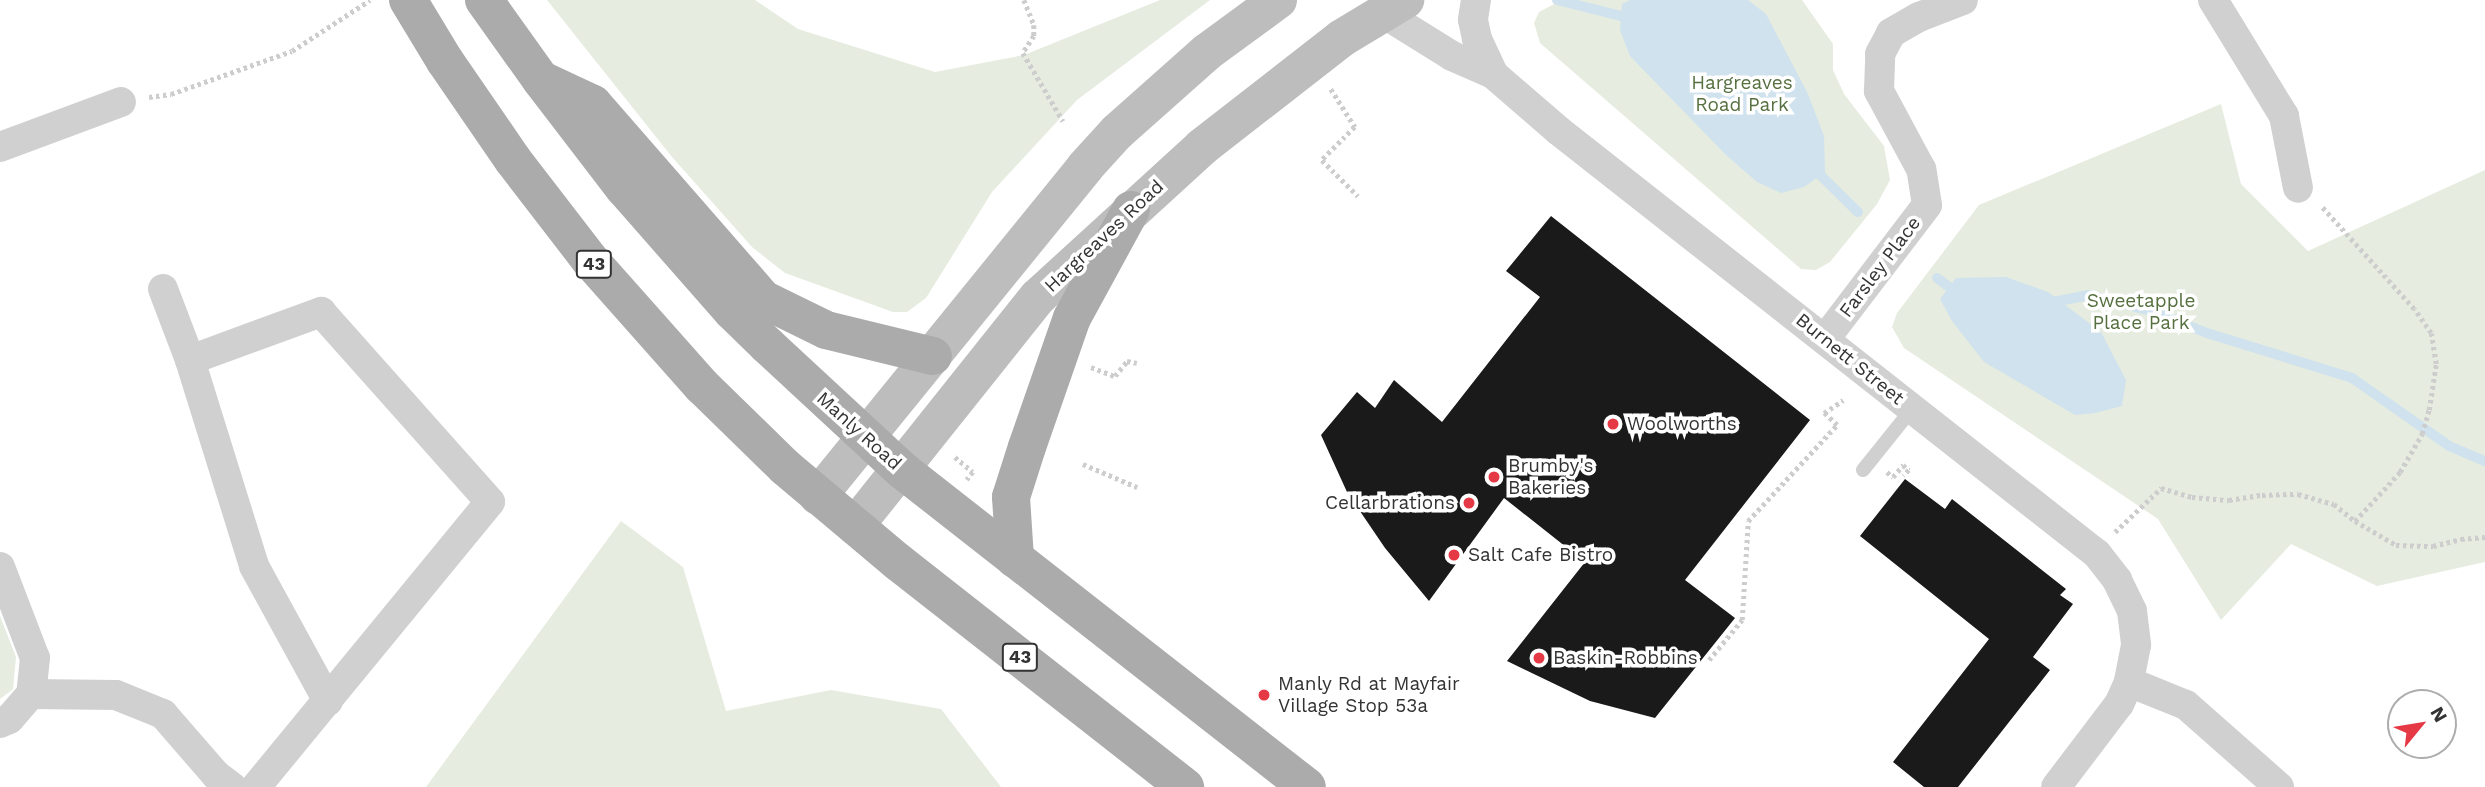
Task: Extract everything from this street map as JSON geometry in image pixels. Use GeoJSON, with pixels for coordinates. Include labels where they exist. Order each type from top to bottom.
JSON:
{"type":"FeatureCollection","features":[{"type":"Feature","properties":{"kind":"main road","name":"43"},"geometry":{"type":"LineString","coordinates":[[408,0],[445,61],[513,160],[590,260],[702,386],[818,496],[1185,787]]}},
{"type":"Feature","properties":{"kind":"main road","name":"Manly Road"},"geometry":{"type":"LineString","coordinates":[[484,0],[624,188],[732,311],[902,470],[1307,787]]}},
{"type":"Feature","properties":{"kind":"main road"},"geometry":{"type":"LineString","coordinates":[[818,496],[1085,167],[1117,132],[1207,51],[1278,0]]}},
{"type":"Feature","properties":{"kind":"main road","name":"Hargreaves Road"},"geometry":{"type":"LineString","coordinates":[[855,526],[1038,297],[1202,147],[1299,69],[1394,7]]}},
{"type":"Feature","properties":{"kind":"main road"},"geometry":{"type":"LineString","coordinates":[[541,80],[593,104],[763,299],[826,330],[933,356]]}},
{"type":"Feature","properties":{"kind":"main road"},"geometry":{"type":"LineString","coordinates":[[1015,559],[1011,497],[1027,447],[1072,318],[1131,211]]}},
{"type":"Feature","properties":{"kind":"street"},"geometry":{"type":"LineString","coordinates":[[1476,0],[1473,20],[1477,39],[1493,74]]}},
{"type":"Feature","properties":{"kind":"street","name":"Farsley Place"},"geometry":{"type":"LineString","coordinates":[[1825,339],[1927,205],[1921,169],[1879,91],[1880,54],[1891,33],[1919,17],[1963,0]]}},
{"type":"Feature","properties":{"kind":"street"},"geometry":{"type":"LineString","coordinates":[[2213,0],[2284,116],[2298,188]]}},
{"type":"Feature","properties":{"kind":"street","name":"Burnett Street"},"geometry":{"type":"LineString","coordinates":[[1394,7],[1452,56],[1493,74],[1559,131],[2097,554],[2118,580],[2132,611],[2136,645],[2129,682],[2119,704],[2102,730],[2056,787]]}},
{"type":"Feature","properties":{"kind":"street"},"geometry":{"type":"LineString","coordinates":[[0,147],[121,102]]}},
{"type":"Feature","properties":{"kind":"street"},"geometry":{"type":"LineString","coordinates":[[163,289],[190,360],[254,566],[328,701]]}},
{"type":"Feature","properties":{"kind":"street"},"geometry":{"type":"LineString","coordinates":[[190,360],[321,312],[490,502],[257,787]]}},
{"type":"Feature","properties":{"kind":"street"},"geometry":{"type":"LineString","coordinates":[[0,567],[35,658],[32,694],[9,719],[0,723]]}},
{"type":"Feature","properties":{"kind":"street"},"geometry":{"type":"LineString","coordinates":[[2129,682],[2186,705],[2279,787]]}},
{"type":"Feature","properties":{"kind":"street"},"geometry":{"type":"LineString","coordinates":[[32,694],[116,695],[163,714],[216,775],[232,787]]}},
{"type":"Feature","properties":{"kind":"lane"},"geometry":{"type":"LineString","coordinates":[[1863,470],[1912,409]]}},
{"type":"Feature","properties":{"kind":"path"},"geometry":{"type":"LineString","coordinates":[[1024,0],[1034,25],[1034,36],[1023,52],[1063,121]]}},
{"type":"Feature","properties":{"kind":"path"},"geometry":{"type":"LineString","coordinates":[[121,102],[171,94],[292,51],[370,1]]}},
{"type":"Feature","properties":{"kind":"path"},"geometry":{"type":"LineString","coordinates":[[1331,88],[1355,127],[1322,160],[1358,196]]}},
{"type":"Feature","properties":{"kind":"path"},"geometry":{"type":"LineString","coordinates":[[2298,188],[2335,220],[2414,309],[2431,333],[2436,364],[2429,410],[2422,434],[2400,472],[2355,522]]}},
{"type":"Feature","properties":{"kind":"path"},"geometry":{"type":"LineString","coordinates":[[1087,366],[1115,376],[1127,361],[1137,363]]}},
{"type":"Feature","properties":{"kind":"path"},"geometry":{"type":"LineString","coordinates":[[1709,660],[1742,620],[1748,521],[1837,425],[1824,413],[1843,400]]}},
{"type":"Feature","properties":{"kind":"path"},"geometry":{"type":"LineString","coordinates":[[950,453],[973,472],[966,480]]}},
{"type":"Feature","properties":{"kind":"path"},"geometry":{"type":"LineString","coordinates":[[1083,464],[1138,487]]}},
{"type":"Feature","properties":{"kind":"path"},"geometry":{"type":"LineString","coordinates":[[1893,477],[1903,464],[1909,470],[1903,476]]}},
{"type":"Feature","properties":{"kind":"path"},"geometry":{"type":"LineString","coordinates":[[2115,533],[2161,488],[2192,498],[2229,500],[2262,495],[2298,494],[2333,504],[2355,522],[2396,545],[2433,546],[2461,539],[2485,537]]}},
{"type":"Feature","properties":{"kind":"green space"},"geometry":{"type":"Polygon","coordinates":[[[547,0],[755,0],[798,29],[935,72],[1024,55],[1160,0],[1210,0],[1077,100],[992,192],[926,298],[907,312],[893,312],[785,273],[752,247],[672,157],[547,0]]]}},
{"type":"Feature","properties":{"kind":"green space","name":"Hargreaves Road Park"},"geometry":{"type":"Polygon","coordinates":[[[1562,0],[1802,0],[1833,44],[1833,70],[1844,94],[1884,146],[1890,180],[1877,204],[1830,262],[1816,270],[1801,269],[1540,43],[1534,23],[1539,12],[1562,0]]]}},
{"type":"Feature","properties":{"kind":"green space","name":"Sweetapple Place Park"},"geometry":{"type":"Polygon","coordinates":[[[2221,104],[2241,184],[2308,251],[2485,170],[2485,562],[2377,586],[2291,544],[2221,620],[2158,519],[1904,348],[1892,327],[1897,313],[1979,205],[2221,104]]]}},
{"type":"Feature","properties":{"kind":"green space"},"geometry":{"type":"Polygon","coordinates":[[[621,521],[683,567],[726,711],[831,690],[941,709],[1001,787],[426,787],[621,521]]]}},
{"type":"Feature","properties":{"kind":"green space"},"geometry":{"type":"Polygon","coordinates":[[[0,616],[16,657],[13,689],[0,699],[0,616]]]}},
{"type":"Feature","properties":{"kind":"water"},"geometry":{"type":"Polygon","coordinates":[[[1630,0],[1748,0],[1766,14],[1808,94],[1824,136],[1825,172],[1804,187],[1781,193],[1757,182],[1726,155],[1630,56],[1620,30],[1622,4],[1630,0]]]}},
{"type":"Feature","properties":{"kind":"water"},"geometry":{"type":"Polygon","coordinates":[[[2006,277],[2048,292],[2101,332],[2126,380],[2122,406],[2075,415],[1984,362],[1952,321],[1940,299],[1956,278],[2006,277]]]}},
{"type":"Feature","properties":{"kind":"building"},"geometry":{"type":"Polygon","coordinates":[[[1551,216],[1810,420],[1685,580],[1735,618],[1655,718],[1590,701],[1507,661],[1585,562],[1504,498],[1429,601],[1385,548],[1347,492],[1321,435],[1357,392],[1375,408],[1394,380],[1442,422],[1540,297],[1506,271],[1551,216]]]}},
{"type":"Feature","properties":{"kind":"building"},"geometry":{"type":"Polygon","coordinates":[[[1905,479],[1945,509],[1952,499],[2066,589],[2060,595],[2073,604],[2033,657],[2050,670],[1958,787],[1924,787],[1893,762],[1989,639],[1860,536],[1905,479]]]}},
{"type":"Feature","properties":{"kind":"waterway"},"geometry":{"type":"LineString","coordinates":[[1557,0],[1633,19]]}},
{"type":"Feature","properties":{"kind":"waterway"},"geometry":{"type":"LineString","coordinates":[[1813,168],[1858,212]]}},
{"type":"Feature","properties":{"kind":"waterway"},"geometry":{"type":"LineString","coordinates":[[1937,278],[1960,295]]}},
{"type":"Feature","properties":{"kind":"waterway"},"geometry":{"type":"LineString","coordinates":[[2048,303],[2089,295],[2148,310],[2207,333],[2352,378],[2449,446],[2485,461]]}},
{"type":"Feature","properties":{"kind":"place","name":"Woolworths"},"geometry":{"type":"Point","coordinates":[1613,424]}},
{"type":"Feature","properties":{"kind":"place","name":"Brumby's Bakeries"},"geometry":{"type":"Point","coordinates":[1494,477]}},
{"type":"Feature","properties":{"kind":"place","name":"Cellarbrations"},"geometry":{"type":"Point","coordinates":[1469,503]}},
{"type":"Feature","properties":{"kind":"place","name":"Salt Cafe Bistro"},"geometry":{"type":"Point","coordinates":[1454,555]}},
{"type":"Feature","properties":{"kind":"place","name":"Baskin-Robbins"},"geometry":{"type":"Point","coordinates":[1539,658]}},
{"type":"Feature","properties":{"kind":"place","name":"Manly Rd at Mayfair Village Stop 53a"},"geometry":{"type":"Point","coordinates":[1264,695]}}]}
